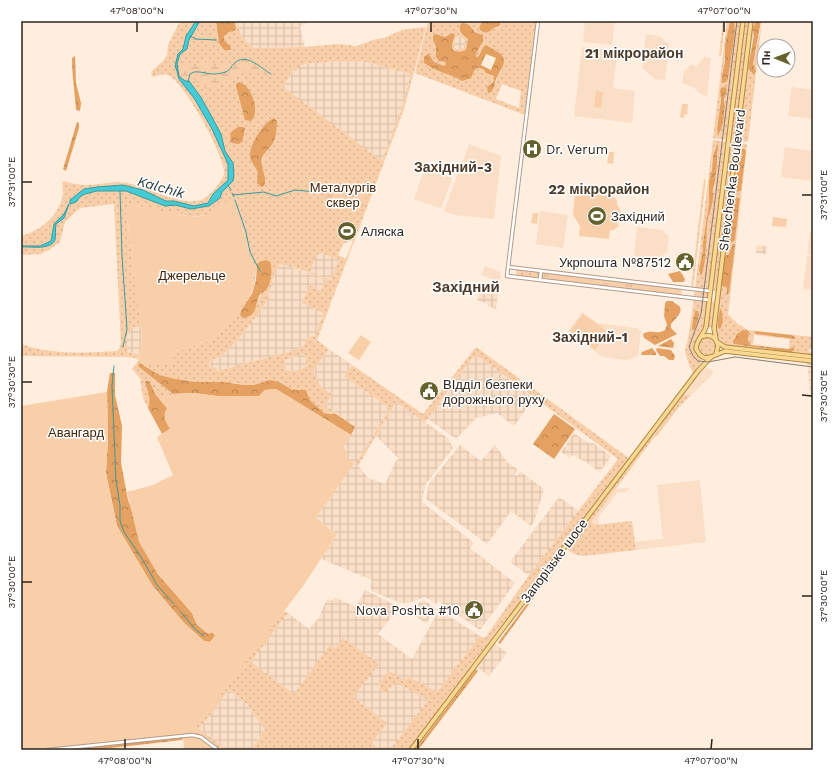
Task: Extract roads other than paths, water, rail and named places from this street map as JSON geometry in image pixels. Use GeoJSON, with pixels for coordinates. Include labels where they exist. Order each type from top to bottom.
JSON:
{"type":"FeatureCollection","features":[{"type":"Feature","properties":{"kind":"main road","name":"Shevchenka Boulevard"},"geometry":{"type":"LineString","coordinates":[[701,337],[706,328],[743,21]]}},
{"type":"Feature","properties":{"kind":"main road","name":"Shevchenka Boulevard"},"geometry":{"type":"LineString","coordinates":[[716,340],[714,330],[717,301],[751,21]]}},
{"type":"Feature","properties":{"kind":"main road"},"geometry":{"type":"LineString","coordinates":[[728,141],[737,142]]}},
{"type":"Feature","properties":{"kind":"main road"},"geometry":{"type":"LineString","coordinates":[[710,291],[718,292]]}},
{"type":"Feature","properties":{"kind":"main road"},"geometry":{"type":"LineString","coordinates":[[709,300],[717,301]]}},
{"type":"Feature","properties":{"kind":"main road"},"geometry":{"type":"LineString","coordinates":[[704,363],[704,360],[697,352],[696,346],[697,341],[701,337],[708,335],[725,347],[813,357]]}},
{"type":"Feature","properties":{"kind":"main road"},"geometry":{"type":"LineString","coordinates":[[411,750],[704,363],[718,350],[716,340]]}},
{"type":"Feature","properties":{"kind":"main road"},"geometry":{"type":"LineString","coordinates":[[701,356],[706,358],[725,351],[813,361]]}},
{"type":"Feature","properties":{"kind":"street"},"geometry":{"type":"LineString","coordinates":[[538,21],[507,276],[709,300]]}},
{"type":"Feature","properties":{"kind":"street"},"geometry":{"type":"LineString","coordinates":[[508,267],[710,291]]}},
{"type":"Feature","properties":{"kind":"street"},"geometry":{"type":"LineString","coordinates":[[540,280],[541,271]]}},
{"type":"Feature","properties":{"kind":"street"},"geometry":{"type":"LineString","coordinates":[[48,750],[192,734],[201,737],[218,750]]}},
{"type":"Feature","properties":{"kind":"water"},"geometry":{"type":"Polygon","coordinates":[[[196,21],[200,21],[189,40],[187,49],[180,54],[177,64],[179,76],[185,81],[189,81],[200,96],[221,134],[225,151],[233,163],[233,181],[222,192],[220,198],[209,206],[191,209],[175,205],[165,206],[126,191],[97,191],[85,194],[76,202],[70,204],[70,200],[84,189],[123,185],[143,190],[166,201],[174,201],[194,206],[208,203],[213,194],[228,180],[228,164],[212,129],[194,98],[179,79],[175,66],[178,54],[183,49],[186,36],[196,21]]]}},
{"type":"Feature","properties":{"kind":"water"},"geometry":{"type":"Polygon","coordinates":[[[69,204],[64,218],[56,224],[55,240],[49,246],[21,247],[40,246],[51,241],[54,224],[64,214],[69,204]]]}},
{"type":"Feature","properties":{"kind":"waterway"},"geometry":{"type":"LineString","coordinates":[[190,36],[196,39],[216,40]]}},
{"type":"Feature","properties":{"kind":"waterway"},"geometry":{"type":"LineString","coordinates":[[188,82],[190,74],[194,72],[214,74],[225,72],[229,70],[236,62],[245,59],[271,74]]}},
{"type":"Feature","properties":{"kind":"waterway"},"geometry":{"type":"LineString","coordinates":[[228,185],[231,190]]}},
{"type":"Feature","properties":{"kind":"waterway"},"geometry":{"type":"LineString","coordinates":[[233,195],[264,192],[276,196],[295,190],[317,192]]}},
{"type":"Feature","properties":{"kind":"waterway"},"geometry":{"type":"LineString","coordinates":[[120,191],[122,256],[127,329],[123,347]]}},
{"type":"Feature","properties":{"kind":"waterway"},"geometry":{"type":"LineString","coordinates":[[232,193],[234,197]]}},
{"type":"Feature","properties":{"kind":"waterway"},"geometry":{"type":"LineString","coordinates":[[235,200],[246,232],[250,252],[260,271]]}},
{"type":"Feature","properties":{"kind":"waterway"},"geometry":{"type":"LineString","coordinates":[[114,366],[112,386],[116,481],[120,505],[120,521],[124,532],[141,557],[157,585],[174,604]]}},
{"type":"Feature","properties":{"kind":"waterway"},"geometry":{"type":"LineString","coordinates":[[180,611],[195,629],[204,636]]}},
{"type":"Feature","properties":{"kind":"tram line"},"geometry":{"type":"LineString","coordinates":[[737,21],[701,314],[689,347],[693,356],[698,361],[708,362],[735,357],[813,367]]}},
{"type":"Feature","properties":{"kind":"place","name":"Dr. Verum"},"geometry":{"type":"Point","coordinates":[532,149]}},
{"type":"Feature","properties":{"kind":"place","name":"Західний"},"geometry":{"type":"Point","coordinates":[597,216]}},
{"type":"Feature","properties":{"kind":"place","name":"Аляска"},"geometry":{"type":"Point","coordinates":[347,231]}},
{"type":"Feature","properties":{"kind":"place","name":"Укрпошта №87512"},"geometry":{"type":"Point","coordinates":[685,262]}},
{"type":"Feature","properties":{"kind":"place","name":"ВІдділ безпеки дорожнього руху"},"geometry":{"type":"Point","coordinates":[429,391]}},
{"type":"Feature","properties":{"kind":"place","name":"Nova Poshta #10"},"geometry":{"type":"Point","coordinates":[474,610]}},
{"type":"Feature","properties":{"kind":"district","name":"21 мікрорайон"},"geometry":{"type":"Point","coordinates":[634,53]}},
{"type":"Feature","properties":{"kind":"district","name":"Західний-3"},"geometry":{"type":"Point","coordinates":[453,167]}},
{"type":"Feature","properties":{"kind":"district","name":"22 мікрорайон"},"geometry":{"type":"Point","coordinates":[599,189]}},
{"type":"Feature","properties":{"kind":"district","name":"Західний"},"geometry":{"type":"Point","coordinates":[466,287]}},
{"type":"Feature","properties":{"kind":"district","name":"Західний-1"},"geometry":{"type":"Point","coordinates":[590,337]}},
{"type":"Feature","properties":{"kind":"water label","name":"Kalchik"},"geometry":{"type":"Point","coordinates":[161,187]}},
{"type":"Feature","properties":{"kind":"park label","name":"Металургів сквер"},"geometry":{"type":"Point","coordinates":[343,194]}},
{"type":"Feature","properties":{"kind":"park label","name":"Джерельце"},"geometry":{"type":"Point","coordinates":[192,275]}},
{"type":"Feature","properties":{"kind":"park label","name":"Авангард"},"geometry":{"type":"Point","coordinates":[76,432]}}]}
